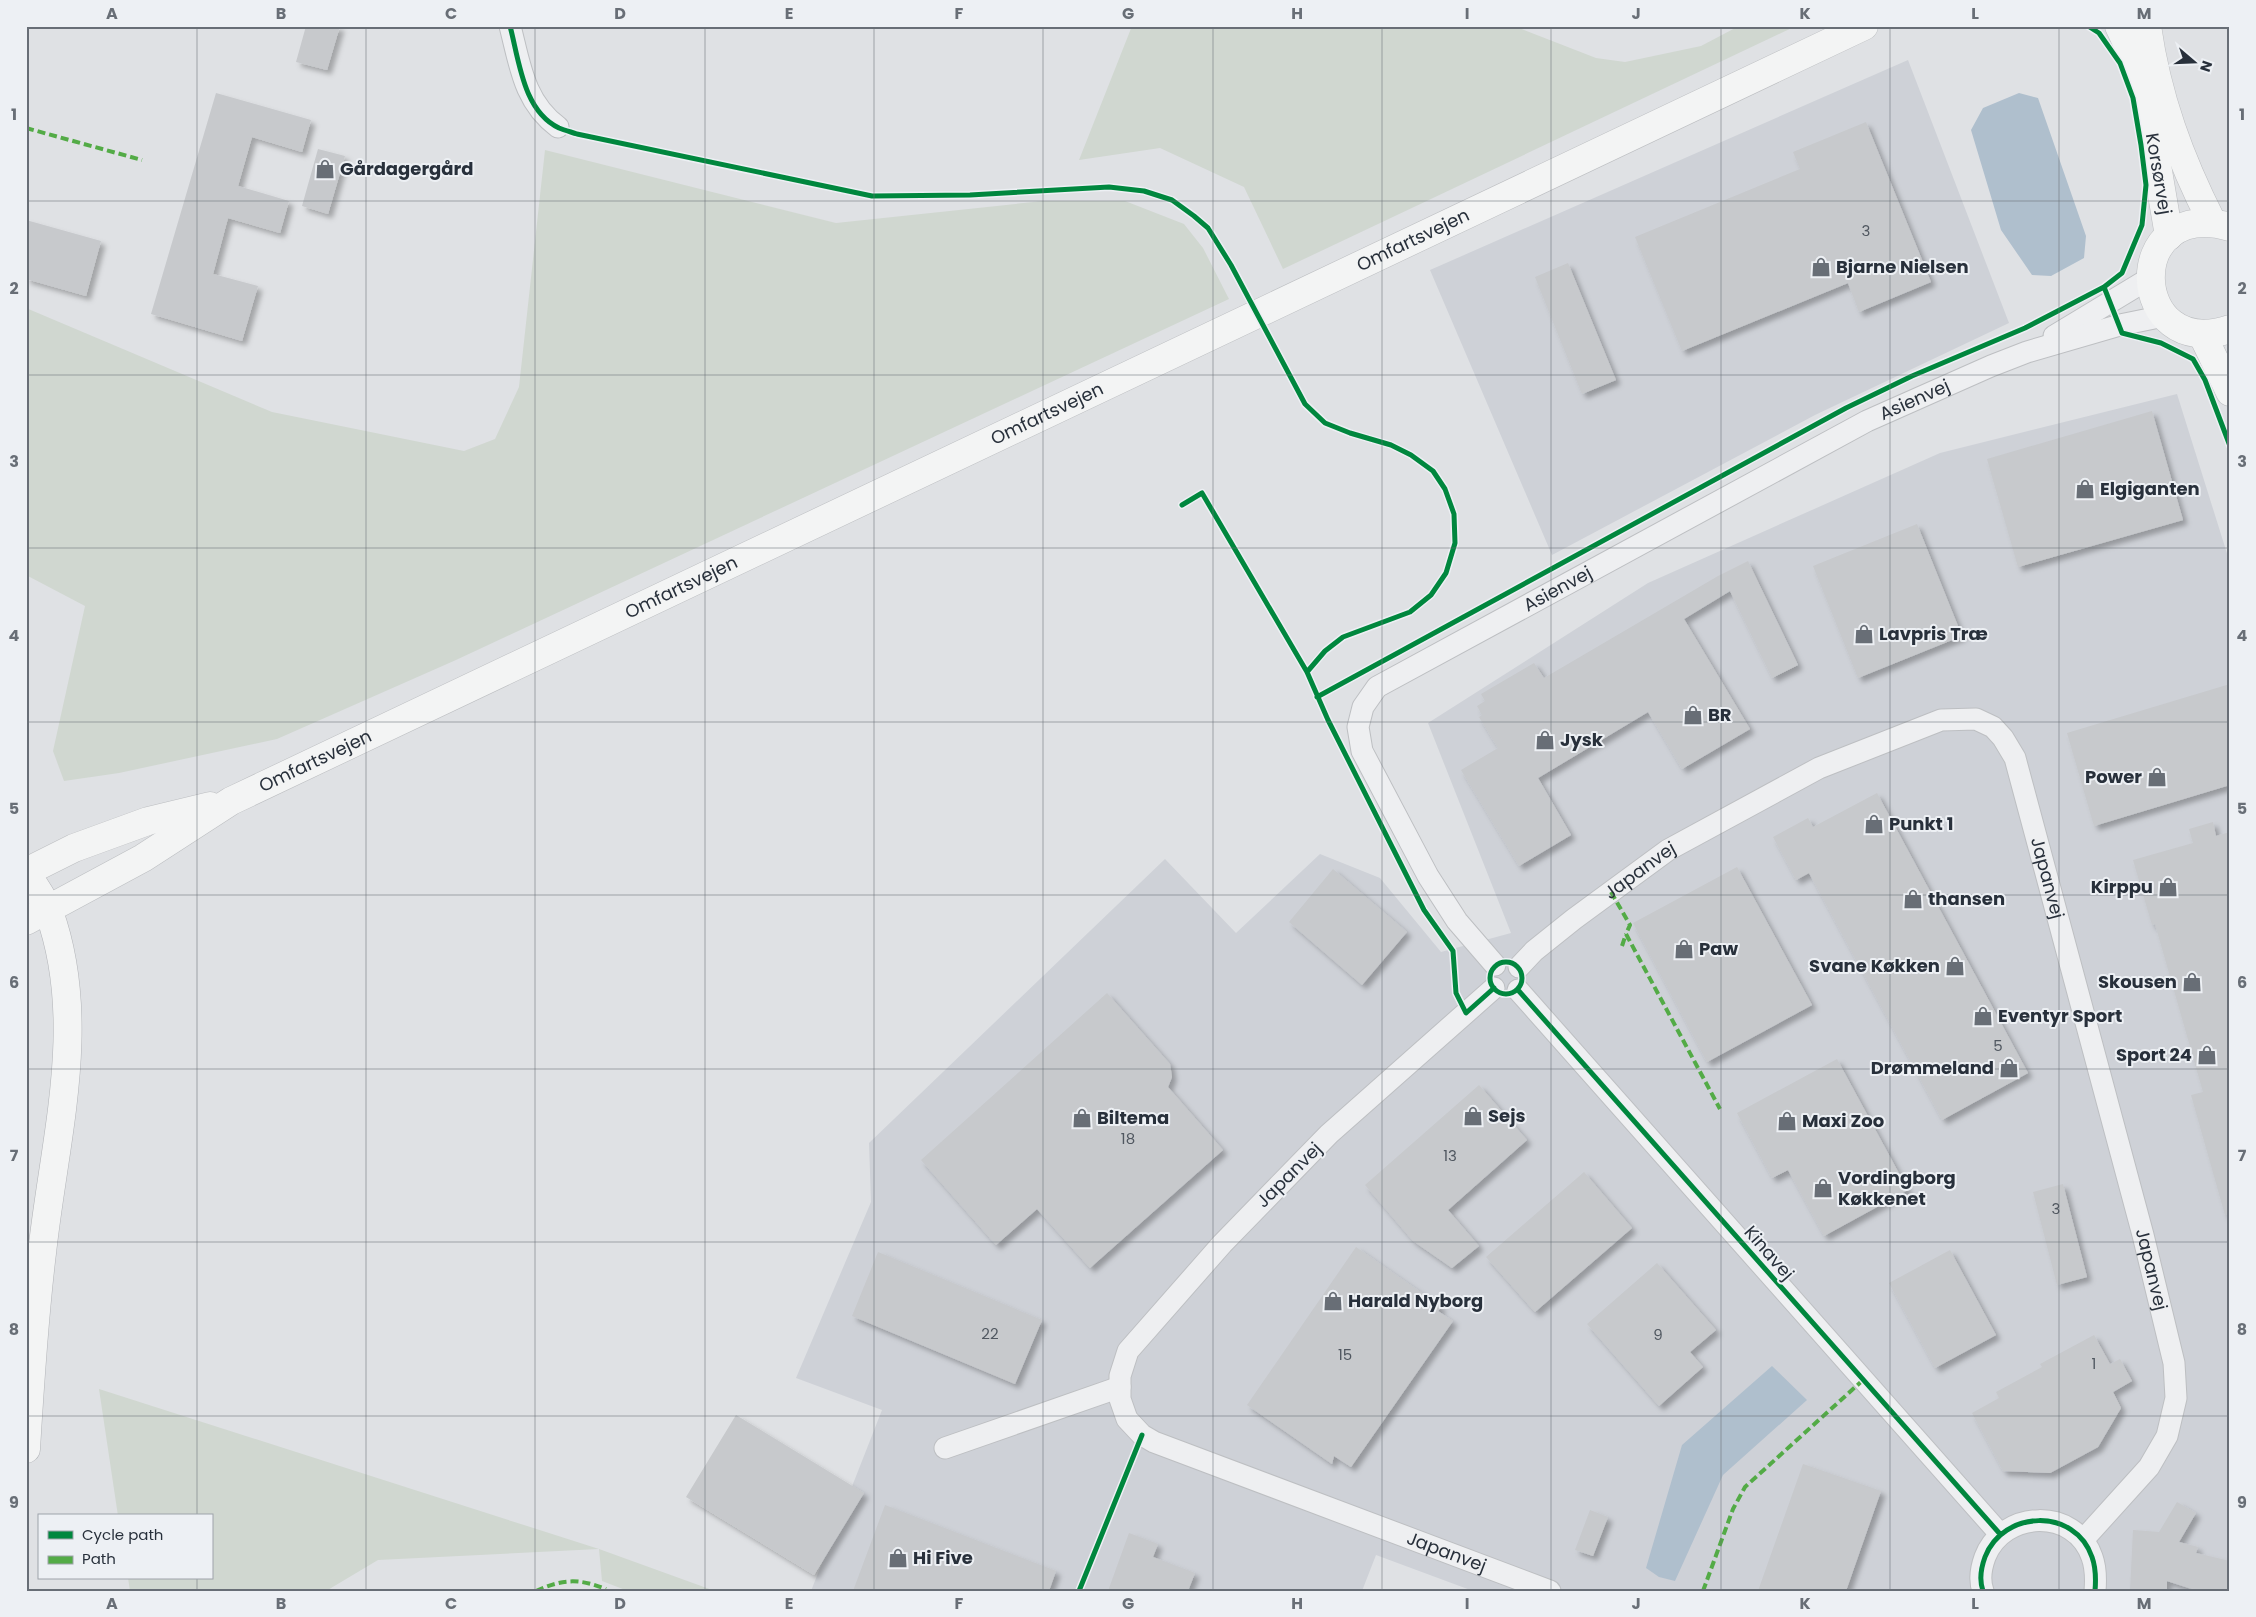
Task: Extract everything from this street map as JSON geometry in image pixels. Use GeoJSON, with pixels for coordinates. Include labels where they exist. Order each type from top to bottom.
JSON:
{"type":"FeatureCollection","features":[{"type":"Feature","properties":{"kind":"main road","name":"Omfartsvejen"},"geometry":{"type":"LineString","coordinates":[[37,916],[144,858],[231,801],[1864,26]]}},
{"type":"Feature","properties":{"kind":"main road","name":"Korsørvej"},"geometry":{"type":"LineString","coordinates":[[2119,26],[2133,56],[2144,88],[2169,236]]}},
{"type":"Feature","properties":{"kind":"main road","name":"Korsørvej"},"geometry":{"type":"LineString","coordinates":[[2147,26],[2171,132],[2189,176],[2221,225]]}},
{"type":"Feature","properties":{"kind":"main road"},"geometry":{"type":"LineString","coordinates":[[2221,225],[2189,225],[2169,236],[2155,255],[2150,278],[2151,291],[2156,304],[2164,316],[2175,325],[2188,331],[2202,334],[2217,333],[2230,329]]}},
{"type":"Feature","properties":{"kind":"main road"},"geometry":{"type":"LineString","coordinates":[[2202,334],[2230,392]]}},
{"type":"Feature","properties":{"kind":"main road","name":"Omfartsvejen"},"geometry":{"type":"LineString","coordinates":[[26,872],[74,848],[148,821],[231,801]]}},
{"type":"Feature","properties":{"kind":"main road"},"geometry":{"type":"LineString","coordinates":[[26,872],[37,916],[60,955],[67,1009],[66,1074],[42,1252],[26,1449]]}},
{"type":"Feature","properties":{"kind":"street"},"geometry":{"type":"LineString","coordinates":[[510,26],[523,76],[532,100],[545,118],[558,127]]}},
{"type":"Feature","properties":{"kind":"street","name":"Asienvej"},"geometry":{"type":"LineString","coordinates":[[2027,352],[2150,278]]}},
{"type":"Feature","properties":{"kind":"street","name":"Asienvej"},"geometry":{"type":"LineString","coordinates":[[1495,965],[1457,921],[1428,876],[1362,751],[1358,726],[1363,707],[1378,687],[1867,421],[1982,369],[2027,352],[2120,325],[2164,316]]}},
{"type":"Feature","properties":{"kind":"street","name":"Japanvej"},"geometry":{"type":"LineString","coordinates":[[1519,967],[1534,951],[1574,919],[1668,850],[1819,768],[1941,720],[1976,719],[1993,727],[2003,738],[2015,758],[2143,1235],[2174,1363],[2176,1398],[2167,1436],[2149,1467],[2083,1540]]}},
{"type":"Feature","properties":{"kind":"street"},"geometry":{"type":"LineString","coordinates":[[1508,961],[1519,967],[1523,979],[1518,990],[1505,994],[1494,988],[1490,976],[1495,965],[1508,961]]}},
{"type":"Feature","properties":{"kind":"street","name":"Japanvej"},"geometry":{"type":"LineString","coordinates":[[1494,988],[1329,1134],[1222,1244],[1128,1351],[1120,1376],[1120,1399],[1127,1419],[1142,1435],[1154,1442],[1550,1591]]}},
{"type":"Feature","properties":{"kind":"street","name":"Kinavej"},"geometry":{"type":"LineString","coordinates":[[1518,990],[2000,1534]]}},
{"type":"Feature","properties":{"kind":"street"},"geometry":{"type":"LineString","coordinates":[[945,1448],[1120,1387]]}},
{"type":"Feature","properties":{"kind":"street"},"geometry":{"type":"LineString","coordinates":[[1983,1591],[1982,1566],[1988,1549],[2000,1534],[2015,1524],[2034,1520],[2052,1521],[2069,1528],[2083,1540],[2092,1556],[2094,1564],[2096,1573],[2095,1591]]}},
{"type":"Feature","properties":{"kind":"shaded area"},"geometry":{"type":"Polygon","coordinates":[[[1132,26],[1514,26],[1596,58],[1625,62],[1701,46],[1739,26],[1796,26],[1283,269],[1244,187],[1160,148],[1079,160],[1132,26]]]}},
{"type":"Feature","properties":{"kind":"shaded area"},"geometry":{"type":"Polygon","coordinates":[[[1908,60],[2009,323],[1815,415],[1552,555],[1430,270],[1908,60]]]}},
{"type":"Feature","properties":{"kind":"shaded area"},"geometry":{"type":"Polygon","coordinates":[[[545,150],[836,223],[1043,201],[1125,201],[1184,224],[1203,248],[1229,299],[456,660],[277,739],[119,773],[64,781],[53,751],[85,606],[26,575],[26,308],[272,412],[464,451],[495,439],[519,387],[545,150]]]}},
{"type":"Feature","properties":{"kind":"shaded area"},"geometry":{"type":"Polygon","coordinates":[[[2177,394],[2230,563],[2230,1591],[1473,1591],[1376,1555],[1362,1591],[811,1591],[882,1410],[796,1378],[871,1202],[869,1143],[1165,859],[1236,933],[1320,854],[1380,878],[1441,952],[1511,933],[1428,723],[1648,583],[1940,453],[2177,394]]]}},
{"type":"Feature","properties":{"kind":"shaded area"},"geometry":{"type":"Polygon","coordinates":[[[99,1389],[599,1549],[378,1560],[326,1591],[130,1591],[128,1580],[212,1580],[212,1514],[118,1514],[99,1389]]]}},
{"type":"Feature","properties":{"kind":"shaded area"},"geometry":{"type":"Polygon","coordinates":[[[599,1549],[715,1591],[628,1591],[602,1581],[599,1549]]]}},
{"type":"Feature","properties":{"kind":"water"},"geometry":{"type":"Polygon","coordinates":[[[2019,93],[2038,98],[2086,236],[2084,258],[2051,276],[2032,275],[2001,230],[1971,130],[1983,108],[2019,93]]]}},
{"type":"Feature","properties":{"kind":"water"},"geometry":{"type":"Polygon","coordinates":[[[1772,1366],[1807,1400],[1723,1475],[1675,1581],[1659,1577],[1646,1568],[1682,1445],[1772,1366]]]}},
{"type":"Feature","properties":{"kind":"building"},"geometry":{"type":"Polygon","coordinates":[[[306,26],[340,26],[327,70],[296,62],[306,26]]]}},
{"type":"Feature","properties":{"kind":"building"},"geometry":{"type":"Polygon","coordinates":[[[216,93],[311,120],[302,152],[252,137],[238,186],[289,201],[280,233],[228,218],[213,274],[258,286],[242,341],[151,314],[216,93]]]}},
{"type":"Feature","properties":{"kind":"building"},"geometry":{"type":"Polygon","coordinates":[[[1866,122],[1931,282],[1859,312],[1848,283],[1682,351],[1635,237],[1800,169],[1793,152],[1866,122]]]}},
{"type":"Feature","properties":{"kind":"building"},"geometry":{"type":"Polygon","coordinates":[[[318,149],[345,156],[328,214],[302,206],[318,149]]]}},
{"type":"Feature","properties":{"kind":"building"},"geometry":{"type":"Polygon","coordinates":[[[26,220],[101,241],[86,296],[26,279],[26,220]]]}},
{"type":"Feature","properties":{"kind":"building"},"geometry":{"type":"Polygon","coordinates":[[[1568,263],[1616,380],[1582,394],[1535,277],[1568,263]]]}},
{"type":"Feature","properties":{"kind":"building","name":"Elgiganten"},"geometry":{"type":"Polygon","coordinates":[[[2152,411],[2183,520],[2018,567],[1987,459],[2152,411]]]}},
{"type":"Feature","properties":{"kind":"building"},"geometry":{"type":"Polygon","coordinates":[[[1917,524],[1962,636],[1858,678],[1813,566],[1917,524]]]}},
{"type":"Feature","properties":{"kind":"building"},"geometry":{"type":"Polygon","coordinates":[[[1748,561],[1798,665],[1772,678],[1730,591],[1684,619],[1750,729],[1682,769],[1648,712],[1538,778],[1571,835],[1519,866],[1461,770],[1498,748],[1479,717],[1482,715],[1477,706],[1485,701],[1481,694],[1534,663],[1544,678],[1718,576],[1748,561]]]}},
{"type":"Feature","properties":{"kind":"building"},"geometry":{"type":"Polygon","coordinates":[[[2230,684],[2230,785],[2094,826],[2067,733],[2230,684]]]}},
{"type":"Feature","properties":{"kind":"building"},"geometry":{"type":"Polygon","coordinates":[[[1877,793],[2028,1073],[1942,1120],[1809,873],[1796,880],[1773,837],[1808,818],[1813,827],[1877,793]]]}},
{"type":"Feature","properties":{"kind":"building"},"geometry":{"type":"Polygon","coordinates":[[[2213,822],[2216,836],[2230,832],[2230,1214],[2225,1215],[2191,1095],[2203,1092],[2155,924],[2152,925],[2133,860],[2193,843],[2189,829],[2213,822]]]}},
{"type":"Feature","properties":{"kind":"building"},"geometry":{"type":"Polygon","coordinates":[[[1737,867],[1812,1005],[1707,1062],[1633,923],[1737,867]]]}},
{"type":"Feature","properties":{"kind":"building"},"geometry":{"type":"Polygon","coordinates":[[[1333,869],[1407,932],[1362,985],[1289,922],[1333,869]]]}},
{"type":"Feature","properties":{"kind":"building","name":"Biltema"},"geometry":{"type":"Polygon","coordinates":[[[1107,993],[1170,1064],[1172,1077],[1168,1087],[1223,1150],[1090,1268],[1037,1209],[996,1245],[921,1160],[1107,993]]]}},
{"type":"Feature","properties":{"kind":"building"},"geometry":{"type":"Polygon","coordinates":[[[1837,1059],[1908,1190],[1824,1236],[1788,1170],[1772,1178],[1737,1113],[1837,1059]]]}},
{"type":"Feature","properties":{"kind":"building"},"geometry":{"type":"Polygon","coordinates":[[[1479,1085],[1527,1140],[1448,1210],[1479,1246],[1452,1268],[1413,1241],[1365,1185],[1479,1085]]]}},
{"type":"Feature","properties":{"kind":"building"},"geometry":{"type":"Polygon","coordinates":[[[1584,1172],[1632,1228],[1535,1312],[1486,1257],[1584,1172]]]}},
{"type":"Feature","properties":{"kind":"building"},"geometry":{"type":"Polygon","coordinates":[[[2063,1184],[2087,1277],[2057,1285],[2033,1192],[2063,1184]]]}},
{"type":"Feature","properties":{"kind":"building"},"geometry":{"type":"Polygon","coordinates":[[[1356,1247],[1442,1307],[1438,1311],[1453,1321],[1351,1467],[1334,1456],[1332,1464],[1247,1405],[1356,1247]]]}},
{"type":"Feature","properties":{"kind":"building"},"geometry":{"type":"Polygon","coordinates":[[[1950,1250],[1996,1335],[1935,1368],[1889,1283],[1950,1250]]]}},
{"type":"Feature","properties":{"kind":"building"},"geometry":{"type":"Polygon","coordinates":[[[878,1252],[1042,1320],[1015,1384],[852,1316],[878,1252]]]}},
{"type":"Feature","properties":{"kind":"building"},"geometry":{"type":"Polygon","coordinates":[[[1657,1263],[1716,1330],[1690,1352],[1703,1367],[1659,1406],[1587,1324],[1657,1263]]]}},
{"type":"Feature","properties":{"kind":"building"},"geometry":{"type":"Polygon","coordinates":[[[2094,1335],[2110,1364],[2120,1359],[2132,1381],[2113,1392],[2121,1408],[2098,1447],[2050,1473],[2003,1471],[1972,1413],[1999,1398],[1996,1392],[2042,1367],[2040,1364],[2094,1335]]]}},
{"type":"Feature","properties":{"kind":"building"},"geometry":{"type":"Polygon","coordinates":[[[736,1415],[864,1493],[814,1575],[686,1497],[736,1415]]]}},
{"type":"Feature","properties":{"kind":"building"},"geometry":{"type":"Polygon","coordinates":[[[1803,1464],[1881,1491],[1846,1591],[1758,1591],[1803,1464]]]}},
{"type":"Feature","properties":{"kind":"building"},"geometry":{"type":"Polygon","coordinates":[[[2177,1502],[2196,1513],[2179,1542],[2198,1547],[2196,1553],[2230,1561],[2230,1591],[2198,1591],[2167,1581],[2167,1591],[2130,1591],[2133,1530],[2159,1532],[2177,1502]]]}},
{"type":"Feature","properties":{"kind":"building"},"geometry":{"type":"Polygon","coordinates":[[[885,1505],[1056,1571],[1049,1591],[853,1591],[885,1505]]]}},
{"type":"Feature","properties":{"kind":"building"},"geometry":{"type":"Polygon","coordinates":[[[1590,1510],[1608,1517],[1593,1556],[1575,1550],[1590,1510]]]}},
{"type":"Feature","properties":{"kind":"building"},"geometry":{"type":"Polygon","coordinates":[[[1129,1533],[1158,1544],[1153,1557],[1195,1573],[1188,1591],[1108,1591],[1129,1533]]]}},
{"type":"Feature","properties":{"kind":"marked path"},"geometry":{"type":"LineString","coordinates":[[26,128],[142,160]]}},
{"type":"Feature","properties":{"kind":"marked path"},"geometry":{"type":"LineString","coordinates":[[1611,892],[1630,925],[1626,934],[1720,1109]]}},
{"type":"Feature","properties":{"kind":"marked path"},"geometry":{"type":"LineString","coordinates":[[1622,946],[1626,934]]}},
{"type":"Feature","properties":{"kind":"marked path"},"geometry":{"type":"LineString","coordinates":[[1703,1591],[1733,1509],[1745,1487],[1863,1380]]}},
{"type":"Feature","properties":{"kind":"marked path"},"geometry":{"type":"LineString","coordinates":[[536,1591],[554,1584],[571,1581],[596,1585],[606,1589]]}},
{"type":"Feature","properties":{"kind":"cycle path"},"geometry":{"type":"LineString","coordinates":[[510,26],[524,83],[537,110],[559,128],[577,134],[872,196],[970,195],[1109,187],[1144,191],[1172,200],[1194,216],[1208,228],[1231,265],[1305,404],[1325,423],[1350,433],[1391,445],[1411,455],[1433,471],[1445,489],[1454,514],[1455,543],[1446,573],[1431,595],[1410,612],[1343,637],[1325,651],[1307,672]]}},
{"type":"Feature","properties":{"kind":"cycle path"},"geometry":{"type":"LineString","coordinates":[[1317,697],[1846,408],[1912,376],[2025,328],[2104,287],[2122,273],[2142,225],[2146,185],[2141,145],[2133,98],[2120,63],[2099,33],[2088,26]]}},
{"type":"Feature","properties":{"kind":"cycle path"},"geometry":{"type":"LineString","coordinates":[[2104,287],[2122,333],[2161,343],[2193,359],[2205,380],[2230,446]]}},
{"type":"Feature","properties":{"kind":"cycle path"},"geometry":{"type":"LineString","coordinates":[[1182,505],[1202,493],[1307,672],[1328,720],[1424,910],[1453,951],[1456,993],[1466,1013],[1494,988]]}},
{"type":"Feature","properties":{"kind":"cycle path"},"geometry":{"type":"LineString","coordinates":[[1506,962],[1518,966],[1522,978],[1518,990],[1506,994],[1494,990],[1490,978],[1494,966],[1506,962]]}},
{"type":"Feature","properties":{"kind":"cycle path"},"geometry":{"type":"LineString","coordinates":[[1518,990],[2000,1534]]}},
{"type":"Feature","properties":{"kind":"cycle path"},"geometry":{"type":"LineString","coordinates":[[1079,1591],[1142,1435]]}},
{"type":"Feature","properties":{"kind":"cycle path"},"geometry":{"type":"LineString","coordinates":[[1983,1591],[1982,1565],[1994,1541],[2007,1530],[2022,1523],[2039,1521],[2055,1523],[2071,1529],[2083,1541],[2092,1557],[2094,1565],[2095,1591]]}},
{"type":"Feature","properties":{"kind":"place","name":"Gårdagergård"},"geometry":{"type":"Point","coordinates":[325,169]}},
{"type":"Feature","properties":{"kind":"place","name":"Bjarne Nielsen"},"geometry":{"type":"Point","coordinates":[1821,267]}},
{"type":"Feature","properties":{"kind":"place","name":"Elgiganten"},"geometry":{"type":"Point","coordinates":[2085,489]}},
{"type":"Feature","properties":{"kind":"place","name":"Lavpris Træ"},"geometry":{"type":"Point","coordinates":[1864,634]}},
{"type":"Feature","properties":{"kind":"place","name":"BR"},"geometry":{"type":"Point","coordinates":[1693,715]}},
{"type":"Feature","properties":{"kind":"place","name":"Jysk"},"geometry":{"type":"Point","coordinates":[1545,740]}},
{"type":"Feature","properties":{"kind":"place","name":"Power"},"geometry":{"type":"Point","coordinates":[2157,777]}},
{"type":"Feature","properties":{"kind":"place","name":"Punkt 1"},"geometry":{"type":"Point","coordinates":[1874,824]}},
{"type":"Feature","properties":{"kind":"place","name":"Kirppu"},"geometry":{"type":"Point","coordinates":[2168,887]}},
{"type":"Feature","properties":{"kind":"place","name":"thansen"},"geometry":{"type":"Point","coordinates":[1913,899]}},
{"type":"Feature","properties":{"kind":"place","name":"Paw"},"geometry":{"type":"Point","coordinates":[1684,949]}},
{"type":"Feature","properties":{"kind":"place","name":"Svane Køkken"},"geometry":{"type":"Point","coordinates":[1955,966]}},
{"type":"Feature","properties":{"kind":"place","name":"Skousen"},"geometry":{"type":"Point","coordinates":[2192,982]}},
{"type":"Feature","properties":{"kind":"place","name":"Eventyr Sport"},"geometry":{"type":"Point","coordinates":[1983,1016]}},
{"type":"Feature","properties":{"kind":"place","name":"Sport 24"},"geometry":{"type":"Point","coordinates":[2207,1055]}},
{"type":"Feature","properties":{"kind":"place","name":"Drømmeland"},"geometry":{"type":"Point","coordinates":[2009,1068]}},
{"type":"Feature","properties":{"kind":"place","name":"Sejs"},"geometry":{"type":"Point","coordinates":[1473,1116]}},
{"type":"Feature","properties":{"kind":"place","name":"Biltema"},"geometry":{"type":"Point","coordinates":[1082,1118]}},
{"type":"Feature","properties":{"kind":"place","name":"Maxi Zoo"},"geometry":{"type":"Point","coordinates":[1787,1121]}},
{"type":"Feature","properties":{"kind":"place","name":"Vordingborg Køkkenet"},"geometry":{"type":"Point","coordinates":[1823,1188]}},
{"type":"Feature","properties":{"kind":"place","name":"Harald Nyborg"},"geometry":{"type":"Point","coordinates":[1333,1301]}},
{"type":"Feature","properties":{"kind":"place","name":"Hi Five"},"geometry":{"type":"Point","coordinates":[898,1558]}}]}
